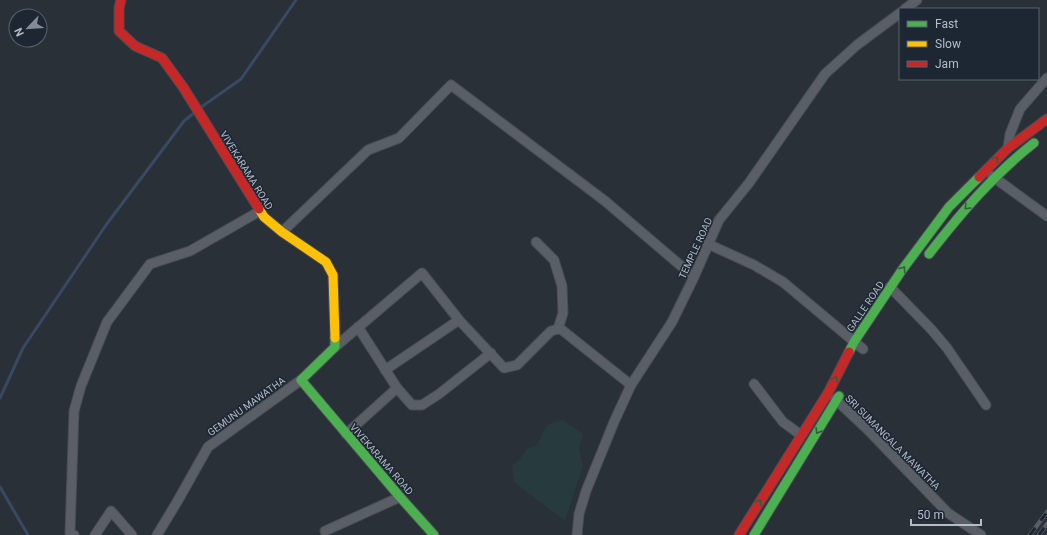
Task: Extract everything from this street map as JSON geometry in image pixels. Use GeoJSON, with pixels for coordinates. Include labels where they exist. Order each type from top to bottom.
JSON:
{"type":"FeatureCollection","features":[{"type":"Feature","properties":{"kind":"main road","name":"VIVEKARAMA ROAD"},"geometry":{"type":"LineString","coordinates":[[121,0],[119,8],[118,31],[135,46],[162,58],[187,93],[264,217],[282,232],[326,262],[333,275],[335,346]]}},
{"type":"Feature","properties":{"kind":"main road","name":"GALLE ROAD"},"geometry":{"type":"LineString","coordinates":[[739,535],[828,393],[854,342],[902,270],[950,207],[1008,148],[1047,119]]}},
{"type":"Feature","properties":{"kind":"main road"},"geometry":{"type":"LineString","coordinates":[[925,258],[958,216],[1016,156],[1042,136]]}},
{"type":"Feature","properties":{"kind":"main road"},"geometry":{"type":"LineString","coordinates":[[861,352],[868,341]]}},
{"type":"Feature","properties":{"kind":"main road"},"geometry":{"type":"LineString","coordinates":[[301,380],[335,346]]}},
{"type":"Feature","properties":{"kind":"main road","name":"VIVEKARAMA ROAD"},"geometry":{"type":"LineString","coordinates":[[301,380],[434,535]]}},
{"type":"Feature","properties":{"kind":"main road"},"geometry":{"type":"LineString","coordinates":[[754,535],[843,388]]}},
{"type":"Feature","properties":{"kind":"street"},"geometry":{"type":"LineString","coordinates":[[906,8],[917,0]]}},
{"type":"Feature","properties":{"kind":"street","name":"TEMPLE ROAD"},"geometry":{"type":"LineString","coordinates":[[577,535],[579,514],[586,491],[614,422],[631,385],[672,322],[719,220],[749,183],[824,74],[857,45],[899,14]]}},
{"type":"Feature","properties":{"kind":"street"},"geometry":{"type":"LineString","coordinates":[[1016,156],[1008,148],[1010,134],[1020,109],[1047,78]]}},
{"type":"Feature","properties":{"kind":"street"},"geometry":{"type":"LineString","coordinates":[[282,232],[368,150],[399,138],[451,85],[604,201],[694,277]]}},
{"type":"Feature","properties":{"kind":"street"},"geometry":{"type":"LineString","coordinates":[[985,171],[1047,216]]}},
{"type":"Feature","properties":{"kind":"street"},"geometry":{"type":"LineString","coordinates":[[74,535],[70,533],[74,411],[81,386],[107,322],[150,264],[190,250],[260,211]]}},
{"type":"Feature","properties":{"kind":"street"},"geometry":{"type":"LineString","coordinates":[[536,242],[554,260],[562,286],[563,313],[558,329]]}},
{"type":"Feature","properties":{"kind":"street"},"geometry":{"type":"LineString","coordinates":[[708,244],[754,265],[783,282],[854,342],[861,352]]}},
{"type":"Feature","properties":{"kind":"street"},"geometry":{"type":"LineString","coordinates":[[335,346],[422,273],[459,320],[504,368],[517,364],[551,331],[558,329],[562,330],[631,385]]}},
{"type":"Feature","properties":{"kind":"street"},"geometry":{"type":"LineString","coordinates":[[890,287],[931,329],[986,405]]}},
{"type":"Feature","properties":{"kind":"street"},"geometry":{"type":"LineString","coordinates":[[385,370],[459,320]]}},
{"type":"Feature","properties":{"kind":"street"},"geometry":{"type":"LineString","coordinates":[[358,327],[397,388],[412,406],[422,405],[439,394],[491,353]]}},
{"type":"Feature","properties":{"kind":"street","name":"GEMUNU MAWATHA"},"geometry":{"type":"LineString","coordinates":[[162,533],[208,447],[301,380]]}},
{"type":"Feature","properties":{"kind":"street"},"geometry":{"type":"LineString","coordinates":[[754,384],[783,422],[801,435]]}},
{"type":"Feature","properties":{"kind":"street"},"geometry":{"type":"LineString","coordinates":[[346,434],[397,388]]}},
{"type":"Feature","properties":{"kind":"street","name":"SRI SUMANGALA MAWATHA"},"geometry":{"type":"LineString","coordinates":[[828,393],[867,429],[948,513],[981,535]]}},
{"type":"Feature","properties":{"kind":"street"},"geometry":{"type":"LineString","coordinates":[[324,531],[400,497]]}},
{"type":"Feature","properties":{"kind":"street"},"geometry":{"type":"LineString","coordinates":[[96,535],[111,511],[132,535]]}},
{"type":"Feature","properties":{"kind":"green space"},"geometry":{"type":"Polygon","coordinates":[[[562,420],[583,434],[579,449],[583,466],[565,521],[514,482],[512,465],[518,462],[527,449],[537,445],[547,425],[562,420]]]}},
{"type":"Feature","properties":{"kind":"waterway"},"geometry":{"type":"LineString","coordinates":[[200,108],[241,79],[296,0]]}},
{"type":"Feature","properties":{"kind":"waterway"},"geometry":{"type":"LineString","coordinates":[[0,398],[23,348],[106,225],[184,121],[194,113]]}},
{"type":"Feature","properties":{"kind":"waterway"},"geometry":{"type":"LineString","coordinates":[[0,487],[28,535]]}},
{"type":"Feature","properties":{"kind":"railway"},"geometry":{"type":"LineString","coordinates":[[1030,535],[1047,512]]}},
{"type":"Feature","properties":{"kind":"railway"},"geometry":{"type":"LineString","coordinates":[[1039,535],[1047,524]]}},
{"type":"Feature","properties":{"kind":"traffic: fast"},"geometry":{"type":"LineString","coordinates":[[929,254],[991,181],[1034,143]]}},
{"type":"Feature","properties":{"kind":"traffic: fast"},"geometry":{"type":"LineString","coordinates":[[849,352],[854,342],[902,270],[949,207],[979,177]]}},
{"type":"Feature","properties":{"kind":"traffic: fast"},"geometry":{"type":"LineString","coordinates":[[335,338],[335,347],[301,380],[434,535]]}},
{"type":"Feature","properties":{"kind":"traffic: fast"},"geometry":{"type":"LineString","coordinates":[[754,535],[839,396]]}},
{"type":"Feature","properties":{"kind":"traffic: slow"},"geometry":{"type":"LineString","coordinates":[[259,209],[264,217],[282,232],[326,262],[333,275],[335,338]]}},
{"type":"Feature","properties":{"kind":"traffic: jam"},"geometry":{"type":"LineString","coordinates":[[121,0],[119,8],[119,31],[135,46],[162,58],[183,87],[259,209]]}},
{"type":"Feature","properties":{"kind":"traffic: jam"},"geometry":{"type":"LineString","coordinates":[[979,177],[1008,148],[1047,119]]}},
{"type":"Feature","properties":{"kind":"traffic: jam"},"geometry":{"type":"LineString","coordinates":[[739,535],[828,393],[849,352]]}}]}
